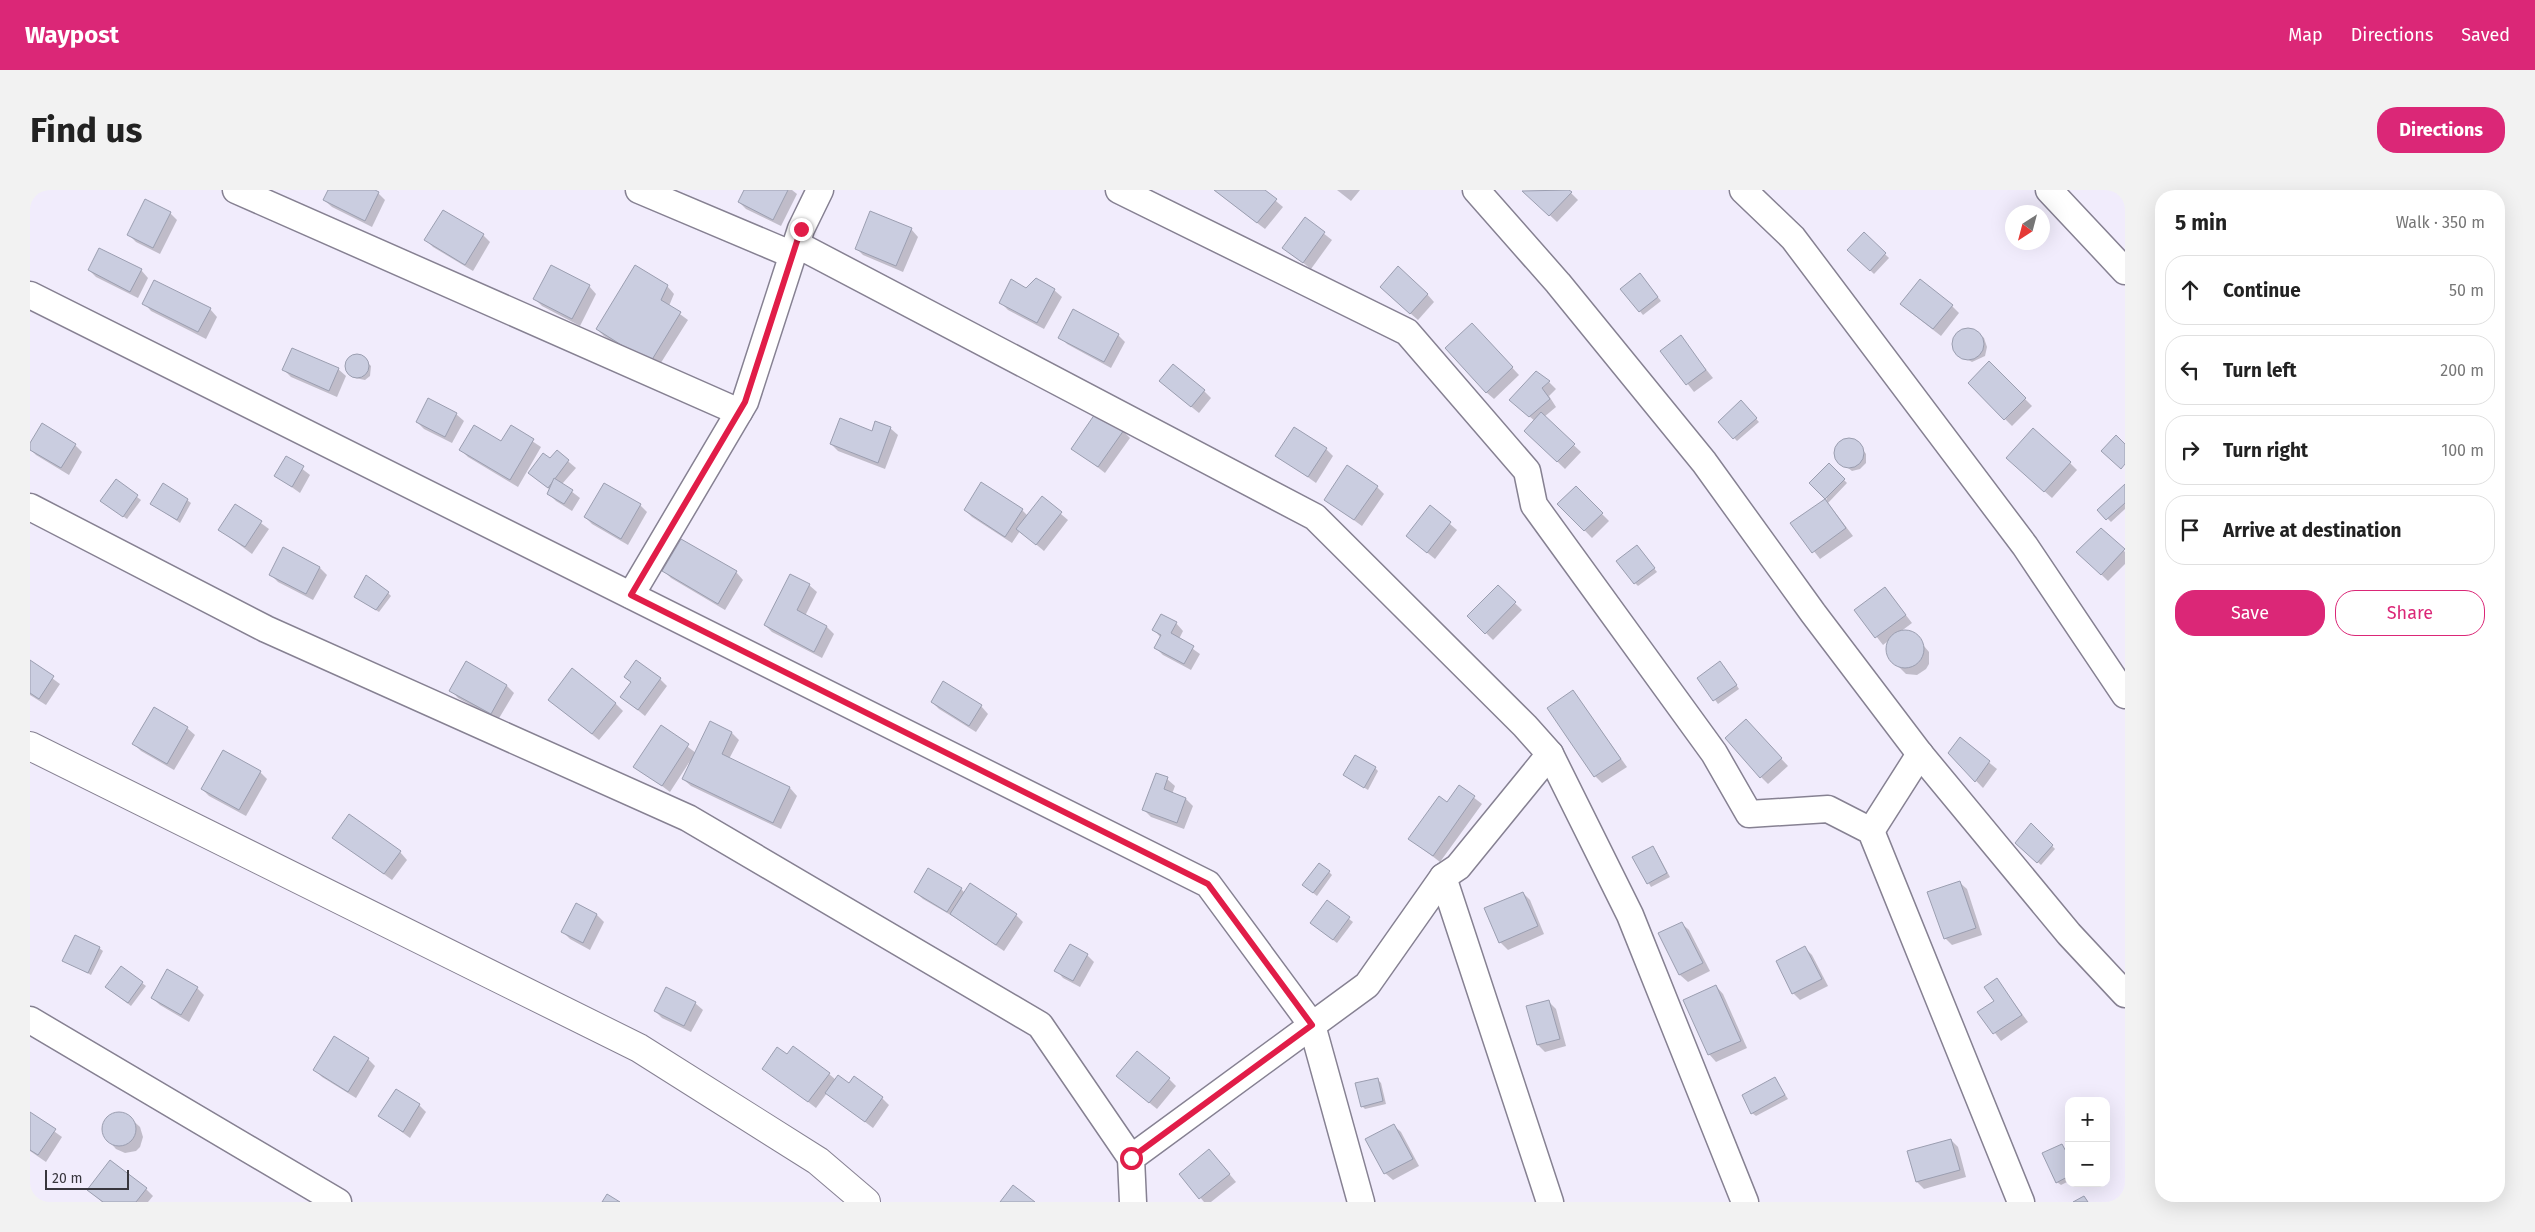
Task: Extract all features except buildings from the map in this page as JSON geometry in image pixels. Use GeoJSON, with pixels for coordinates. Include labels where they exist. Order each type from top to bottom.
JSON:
{"type":"FeatureCollection","features":[{"type":"Feature","properties":{"kind":"street"},"geometry":{"type":"LineString","coordinates":[[236,190],[739,412]]}},
{"type":"Feature","properties":{"kind":"street"},"geometry":{"type":"LineString","coordinates":[[639,190],[795,250],[1315,517],[1525,726],[1550,754],[1630,914],[1744,1202]]}},
{"type":"Feature","properties":{"kind":"street"},"geometry":{"type":"LineString","coordinates":[[631,595],[745,402],[795,250],[820,190]]}},
{"type":"Feature","properties":{"kind":"street"},"geometry":{"type":"LineString","coordinates":[[1119,190],[1407,332],[1527,471],[1534,506],[1714,753],[1749,814],[1828,809],[1871,831],[2020,1202]]}},
{"type":"Feature","properties":{"kind":"street"},"geometry":{"type":"LineString","coordinates":[[1476,190],[1558,284],[1704,462],[1813,613],[1920,754],[2069,934],[2125,994]]}},
{"type":"Feature","properties":{"kind":"street"},"geometry":{"type":"LineString","coordinates":[[1743,190],[1793,238],[2025,546],[2125,695]]}},
{"type":"Feature","properties":{"kind":"street"},"geometry":{"type":"LineString","coordinates":[[2049,190],[2125,271]]}},
{"type":"Feature","properties":{"kind":"street"},"geometry":{"type":"LineString","coordinates":[[30,296],[1208,884],[1312,1025],[1361,1202]]}},
{"type":"Feature","properties":{"kind":"street"},"geometry":{"type":"LineString","coordinates":[[30,506],[266,629],[688,818],[1032,1020],[1040,1026],[1131,1158],[1132,1202]]}},
{"type":"Feature","properties":{"kind":"street"},"geometry":{"type":"LineString","coordinates":[[30,746],[639,1048],[818,1161],[866,1202]]}},
{"type":"Feature","properties":{"kind":"street"},"geometry":{"type":"LineString","coordinates":[[1131,1158],[1367,985],[1444,877],[1458,867],[1550,754]]}},
{"type":"Feature","properties":{"kind":"street"},"geometry":{"type":"LineString","coordinates":[[1871,831],[1920,754]]}},
{"type":"Feature","properties":{"kind":"street"},"geometry":{"type":"LineString","coordinates":[[1444,877],[1550,1202]]}},
{"type":"Feature","properties":{"kind":"street"},"geometry":{"type":"LineString","coordinates":[[30,1020],[338,1202]]}},
{"type":"Feature","properties":{"kind":"route"},"geometry":{"type":"LineString","coordinates":[[801,229],[745,402],[631,595],[1208,884],[1312,1025],[1131,1158]]}}]}
